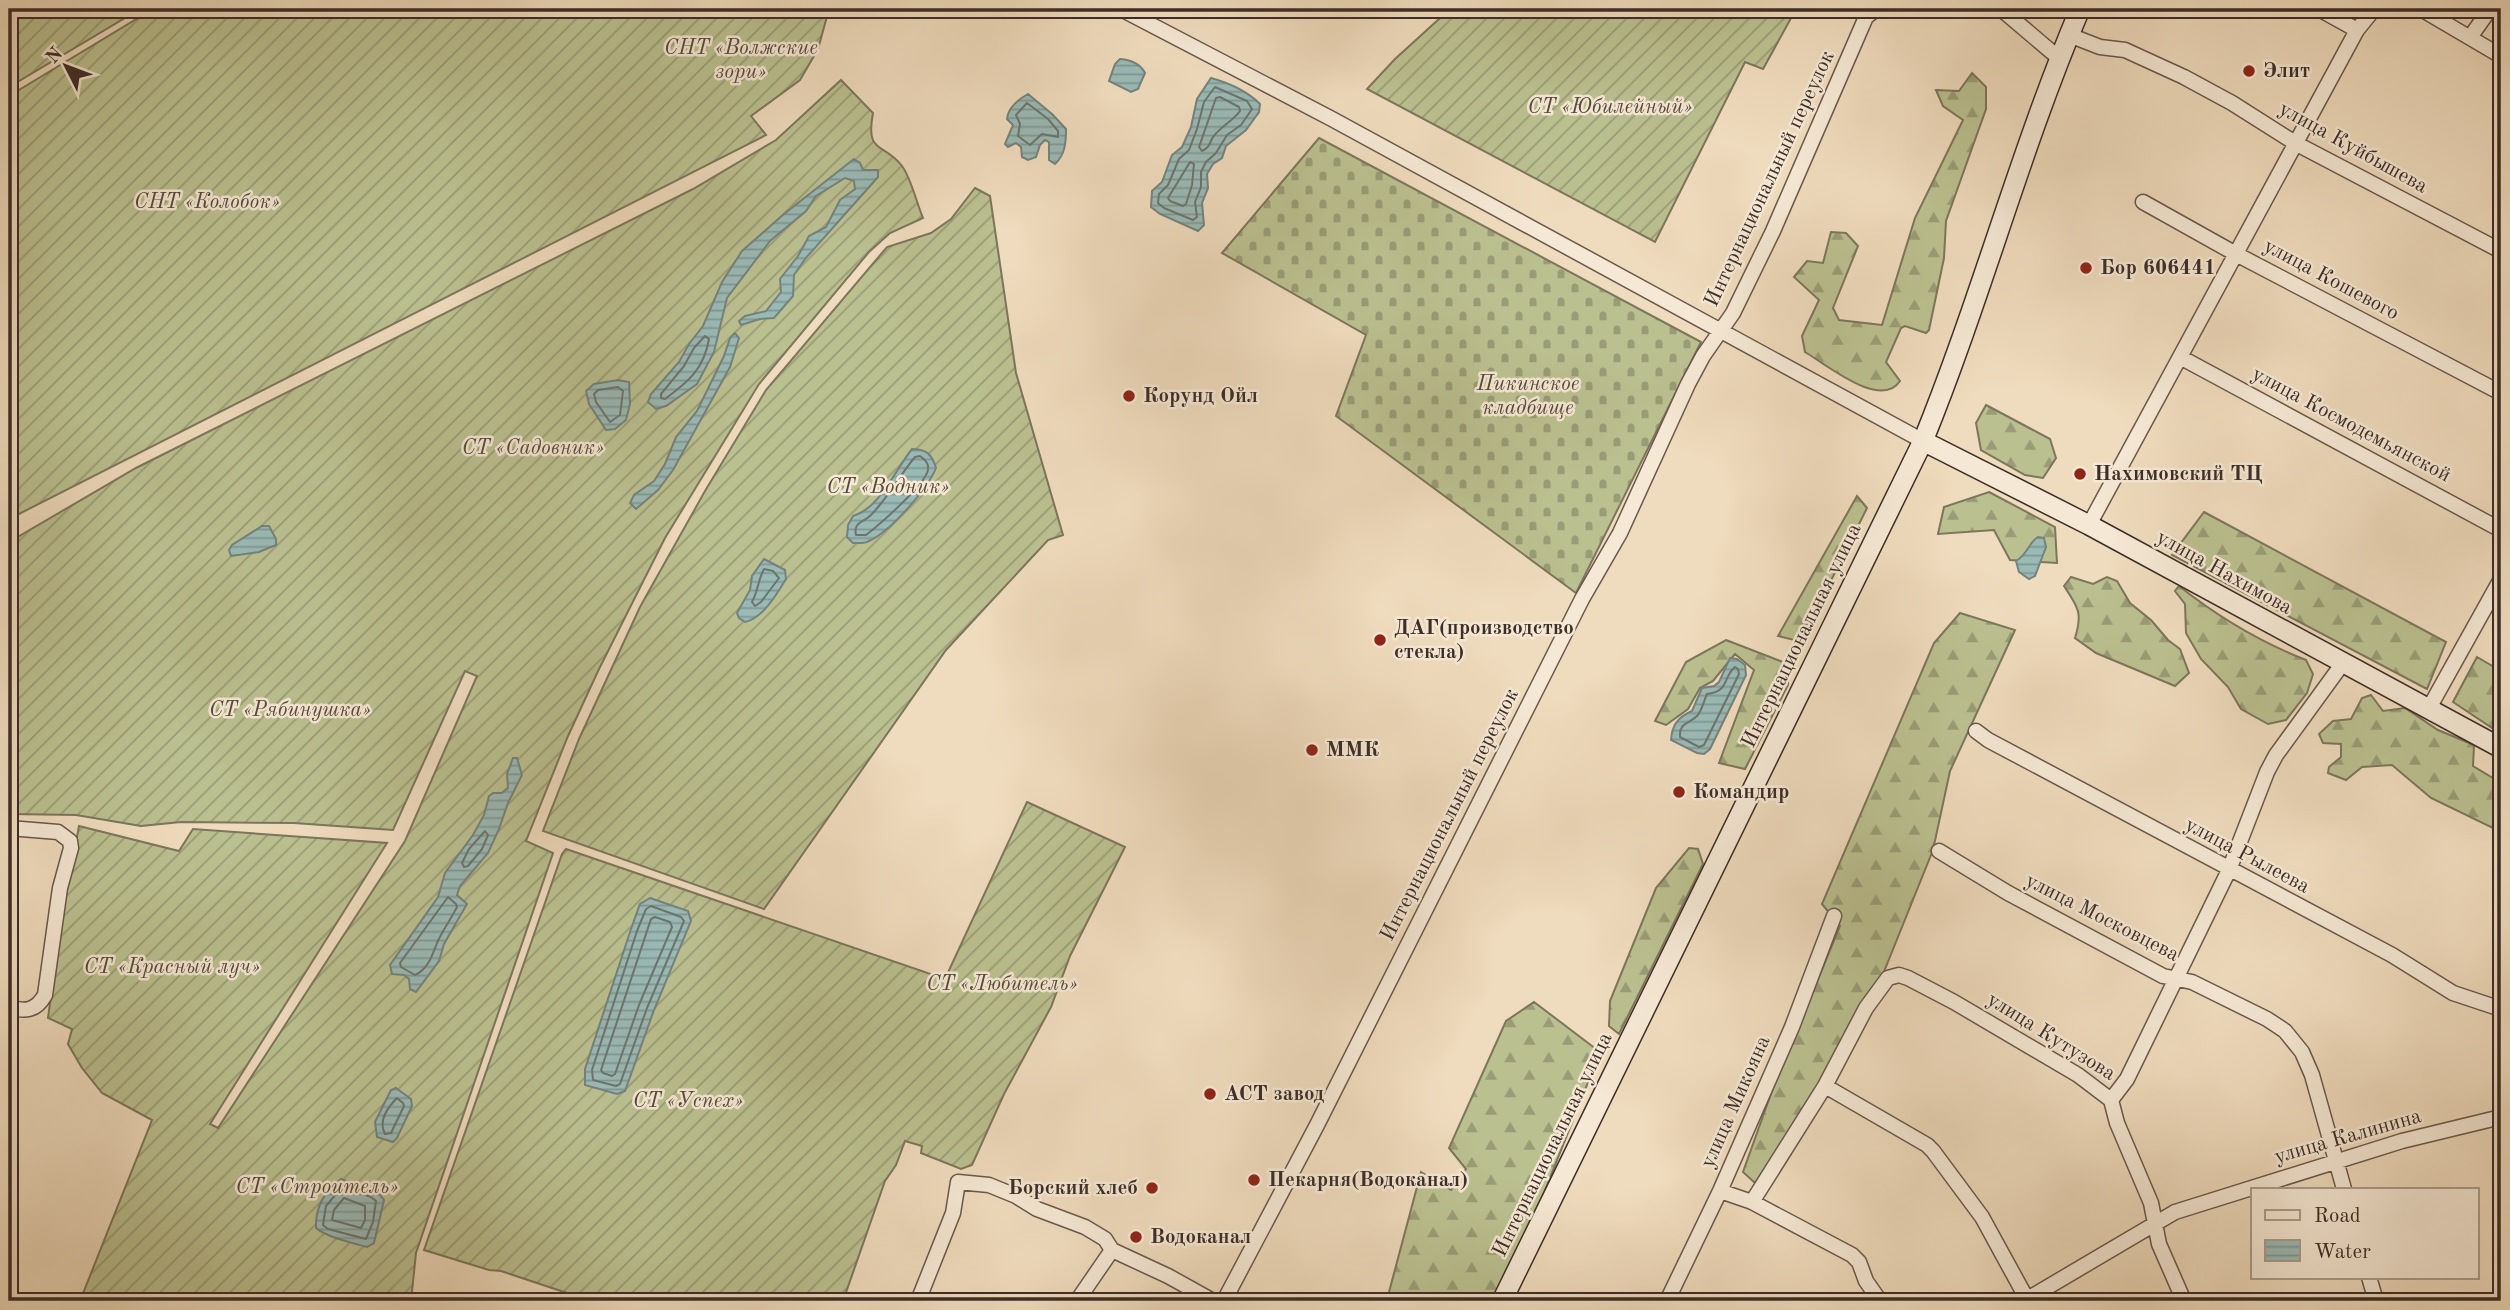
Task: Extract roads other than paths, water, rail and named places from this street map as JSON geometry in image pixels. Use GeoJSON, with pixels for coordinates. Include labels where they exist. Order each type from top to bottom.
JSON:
{"type":"FeatureCollection","features":[{"type":"Feature","properties":{"kind":"main road","name":"Интернациональная улица"},"geometry":{"type":"LineString","coordinates":[[1502,1301],[1923,441],[1943,393],[2080,9]]}},
{"type":"Feature","properties":{"kind":"main road","name":"улица Нахимова"},"geometry":{"type":"LineString","coordinates":[[1923,441],[2090,525],[2501,748]]}},
{"type":"Feature","properties":{"kind":"street"},"geometry":{"type":"LineString","coordinates":[[1121,9],[1415,164],[1923,441]]}},
{"type":"Feature","properties":{"kind":"street","name":"Интернациональный переулок"},"geometry":{"type":"LineString","coordinates":[[1224,1301],[1317,1125],[1582,599],[1620,533],[1688,384],[1703,356],[1733,313],[1773,231],[1866,18],[1876,9]]}},
{"type":"Feature","properties":{"kind":"street"},"geometry":{"type":"LineString","coordinates":[[2001,9],[2060,59]]}},
{"type":"Feature","properties":{"kind":"street"},"geometry":{"type":"LineString","coordinates":[[2319,9],[2357,30]]}},
{"type":"Feature","properties":{"kind":"street"},"geometry":{"type":"LineString","coordinates":[[2090,525],[2357,30],[2374,9]]}},
{"type":"Feature","properties":{"kind":"street"},"geometry":{"type":"LineString","coordinates":[[2421,9],[2501,56]]}},
{"type":"Feature","properties":{"kind":"street"},"geometry":{"type":"LineString","coordinates":[[2471,36],[2490,9]]}},
{"type":"Feature","properties":{"kind":"street","name":"улица Куйбышева"},"geometry":{"type":"LineString","coordinates":[[2069,34],[2100,47],[2125,50],[2148,59],[2232,103],[2295,143],[2501,251]]}},
{"type":"Feature","properties":{"kind":"street","name":"улица Кошевого"},"geometry":{"type":"LineString","coordinates":[[2143,202],[2236,254],[2501,393]]}},
{"type":"Feature","properties":{"kind":"street","name":"улица Космодемьянской"},"geometry":{"type":"LineString","coordinates":[[2180,357],[2501,530]]}},
{"type":"Feature","properties":{"kind":"street"},"geometry":{"type":"LineString","coordinates":[[2428,710],[2501,579]]}},
{"type":"Feature","properties":{"kind":"street"},"geometry":{"type":"LineString","coordinates":[[2111,1100],[2127,1079],[2229,870],[2276,755],[2343,663]]}},
{"type":"Feature","properties":{"kind":"street","name":"улица Рылеева"},"geometry":{"type":"LineString","coordinates":[[1976,732],[2399,959],[2453,993],[2501,1009]]}},
{"type":"Feature","properties":{"kind":"street"},"geometry":{"type":"LineString","coordinates":[[9,828],[46,830],[65,836],[70,841],[71,848],[60,888],[45,995],[40,1005],[33,1008],[23,1011],[9,1007]]}},
{"type":"Feature","properties":{"kind":"street","name":"улица Московцева"},"geometry":{"type":"LineString","coordinates":[[1939,851],[2008,893],[2163,976],[2192,982],[2277,1024],[2295,1041],[2312,1075],[2344,1188]]}},
{"type":"Feature","properties":{"kind":"street","name":"улица Микояна"},"geometry":{"type":"LineString","coordinates":[[1667,1301],[1720,1191],[1792,1027],[1834,916]]}},
{"type":"Feature","properties":{"kind":"street","name":"улица Кутузова"},"geometry":{"type":"LineString","coordinates":[[1825,1086],[1879,987],[1888,978],[1899,975],[1931,990],[2078,1075],[2111,1100],[2117,1123],[2151,1203],[2159,1244],[2184,1301]]}},
{"type":"Feature","properties":{"kind":"street"},"geometry":{"type":"LineString","coordinates":[[1752,1202],[1825,1086],[1933,1151],[1982,1217],[2026,1301]]}},
{"type":"Feature","properties":{"kind":"street","name":"улица Калинина"},"geometry":{"type":"LineString","coordinates":[[2026,1301],[2175,1212],[2402,1141],[2501,1117]]}},
{"type":"Feature","properties":{"kind":"street"},"geometry":{"type":"LineString","coordinates":[[918,1301],[953,1213],[958,1182],[989,1185],[1016,1196],[1037,1209],[1085,1227],[1105,1239],[1112,1250],[1213,1301]]}},
{"type":"Feature","properties":{"kind":"street"},"geometry":{"type":"LineString","coordinates":[[1720,1191],[1752,1202],[1852,1255],[1859,1262],[1866,1281],[1880,1301]]}},
{"type":"Feature","properties":{"kind":"street"},"geometry":{"type":"LineString","coordinates":[[1077,1301],[1112,1250]]}},
{"type":"Feature","properties":{"kind":"street"},"geometry":{"type":"LineString","coordinates":[[2369,1278],[2375,1301]]}},
{"type":"Feature","properties":{"kind":"water"},"geometry":{"type":"Polygon","coordinates":[[[1120,59],[1135,63],[1145,73],[1138,89],[1131,92],[1109,81],[1115,64],[1120,59]]]}},
{"type":"Feature","properties":{"kind":"water"},"geometry":{"type":"Polygon","coordinates":[[[1211,78],[1237,88],[1260,104],[1259,112],[1246,130],[1226,146],[1222,158],[1213,164],[1207,174],[1208,188],[1202,203],[1204,225],[1198,231],[1160,214],[1151,207],[1152,191],[1162,182],[1172,155],[1182,147],[1191,127],[1197,99],[1211,78]]]}},
{"type":"Feature","properties":{"kind":"water"},"geometry":{"type":"Polygon","coordinates":[[[1028,94],[1066,129],[1064,148],[1055,164],[1049,160],[1049,142],[1045,140],[1036,157],[1028,160],[1022,157],[1021,147],[1016,143],[1008,147],[1005,144],[1013,125],[1007,119],[1009,111],[1028,94]]]}},
{"type":"Feature","properties":{"kind":"water"},"geometry":{"type":"Polygon","coordinates":[[[854,159],[860,163],[863,170],[878,170],[878,177],[805,259],[794,275],[793,296],[774,318],[741,325],[739,321],[745,316],[766,311],[781,292],[780,279],[809,236],[826,227],[840,200],[855,189],[854,181],[845,178],[816,196],[806,211],[770,241],[727,298],[714,352],[697,384],[666,406],[656,409],[648,402],[651,394],[679,362],[703,326],[722,282],[742,251],[854,159]]]}},
{"type":"Feature","properties":{"kind":"water"},"geometry":{"type":"Polygon","coordinates":[[[735,333],[739,338],[730,367],[673,470],[658,490],[636,509],[630,503],[634,495],[654,481],[665,464],[676,437],[697,411],[730,338],[735,333]]]}},
{"type":"Feature","properties":{"kind":"water"},"geometry":{"type":"Polygon","coordinates":[[[618,380],[629,382],[630,404],[626,420],[615,429],[606,430],[589,404],[586,391],[594,384],[618,380]]]}},
{"type":"Feature","properties":{"kind":"water"},"geometry":{"type":"Polygon","coordinates":[[[912,449],[922,450],[931,456],[936,468],[932,477],[887,529],[867,542],[853,543],[847,537],[848,525],[853,516],[863,512],[879,497],[912,449]]]}},
{"type":"Feature","properties":{"kind":"water"},"geometry":{"type":"Polygon","coordinates":[[[262,526],[269,526],[276,545],[259,552],[231,556],[229,550],[232,545],[262,526]]]}},
{"type":"Feature","properties":{"kind":"water"},"geometry":{"type":"Polygon","coordinates":[[[2038,537],[2044,538],[2046,547],[2035,576],[2029,579],[2019,572],[2016,561],[2038,537]]]}},
{"type":"Feature","properties":{"kind":"water"},"geometry":{"type":"Polygon","coordinates":[[[764,559],[785,570],[786,579],[764,611],[745,622],[737,613],[750,590],[752,576],[764,559]]]}},
{"type":"Feature","properties":{"kind":"water"},"geometry":{"type":"Polygon","coordinates":[[[1730,658],[1745,665],[1746,675],[1710,749],[1704,754],[1697,753],[1671,740],[1677,722],[1692,711],[1702,688],[1714,686],[1719,682],[1730,658]]]}},
{"type":"Feature","properties":{"kind":"water"},"geometry":{"type":"Polygon","coordinates":[[[513,758],[517,758],[522,775],[488,853],[460,886],[457,895],[467,904],[444,944],[439,961],[416,992],[410,989],[409,979],[404,975],[392,974],[390,965],[438,897],[445,873],[473,835],[484,815],[489,796],[502,793],[508,788],[507,774],[513,758]]]}},
{"type":"Feature","properties":{"kind":"water"},"geometry":{"type":"Polygon","coordinates":[[[650,898],[688,911],[691,921],[654,1010],[625,1091],[617,1094],[585,1085],[585,1069],[640,904],[650,898]]]}},
{"type":"Feature","properties":{"kind":"water"},"geometry":{"type":"Polygon","coordinates":[[[396,1088],[411,1099],[412,1106],[393,1142],[377,1137],[375,1122],[391,1090],[396,1088]]]}},
{"type":"Feature","properties":{"kind":"water"},"geometry":{"type":"Polygon","coordinates":[[[341,1179],[371,1189],[384,1200],[374,1243],[367,1247],[333,1237],[316,1228],[317,1213],[322,1200],[341,1179]]]}},
{"type":"Feature","properties":{"kind":"place","name":"Элит"},"geometry":{"type":"Point","coordinates":[2249,71]}},
{"type":"Feature","properties":{"kind":"place","name":"Бор 606441"},"geometry":{"type":"Point","coordinates":[2086,268]}},
{"type":"Feature","properties":{"kind":"place","name":"Корунд Ойл"},"geometry":{"type":"Point","coordinates":[1129,396]}},
{"type":"Feature","properties":{"kind":"place","name":"Нахимовский ТЦ"},"geometry":{"type":"Point","coordinates":[2080,474]}},
{"type":"Feature","properties":{"kind":"place","name":"ДАГ(производство стекла)"},"geometry":{"type":"Point","coordinates":[1380,640]}},
{"type":"Feature","properties":{"kind":"place","name":"ММК"},"geometry":{"type":"Point","coordinates":[1312,750]}},
{"type":"Feature","properties":{"kind":"place","name":"Командир"},"geometry":{"type":"Point","coordinates":[1679,792]}},
{"type":"Feature","properties":{"kind":"place","name":"АСТ завод"},"geometry":{"type":"Point","coordinates":[1210,1094]}},
{"type":"Feature","properties":{"kind":"place","name":"Пекарня(Водоканал)"},"geometry":{"type":"Point","coordinates":[1254,1180]}},
{"type":"Feature","properties":{"kind":"place","name":"Борский хлеб"},"geometry":{"type":"Point","coordinates":[1152,1188]}},
{"type":"Feature","properties":{"kind":"place","name":"Водоканал"},"geometry":{"type":"Point","coordinates":[1136,1237]}},
{"type":"Feature","properties":{"kind":"park label","name":"СНТ «Волжские зори»"},"geometry":{"type":"Point","coordinates":[741,60]}},
{"type":"Feature","properties":{"kind":"park label","name":"СТ «Юбилейный»"},"geometry":{"type":"Point","coordinates":[1610,107]}},
{"type":"Feature","properties":{"kind":"park label","name":"СНТ «Колобок»"},"geometry":{"type":"Point","coordinates":[207,202]}},
{"type":"Feature","properties":{"kind":"park label","name":"Пикинское кладбище"},"geometry":{"type":"Point","coordinates":[1528,396]}},
{"type":"Feature","properties":{"kind":"park label","name":"СТ «Садовник»"},"geometry":{"type":"Point","coordinates":[533,448]}},
{"type":"Feature","properties":{"kind":"park label","name":"СТ «Водник»"},"geometry":{"type":"Point","coordinates":[888,487]}},
{"type":"Feature","properties":{"kind":"park label","name":"СТ «Рябинушка»"},"geometry":{"type":"Point","coordinates":[290,710]}},
{"type":"Feature","properties":{"kind":"park label","name":"СТ «Красный луч»"},"geometry":{"type":"Point","coordinates":[172,967]}},
{"type":"Feature","properties":{"kind":"park label","name":"СТ «Любитель»"},"geometry":{"type":"Point","coordinates":[1002,984]}},
{"type":"Feature","properties":{"kind":"park label","name":"СТ «Успех»"},"geometry":{"type":"Point","coordinates":[688,1101]}},
{"type":"Feature","properties":{"kind":"park label","name":"СТ «Строитель»"},"geometry":{"type":"Point","coordinates":[317,1187]}}]}
